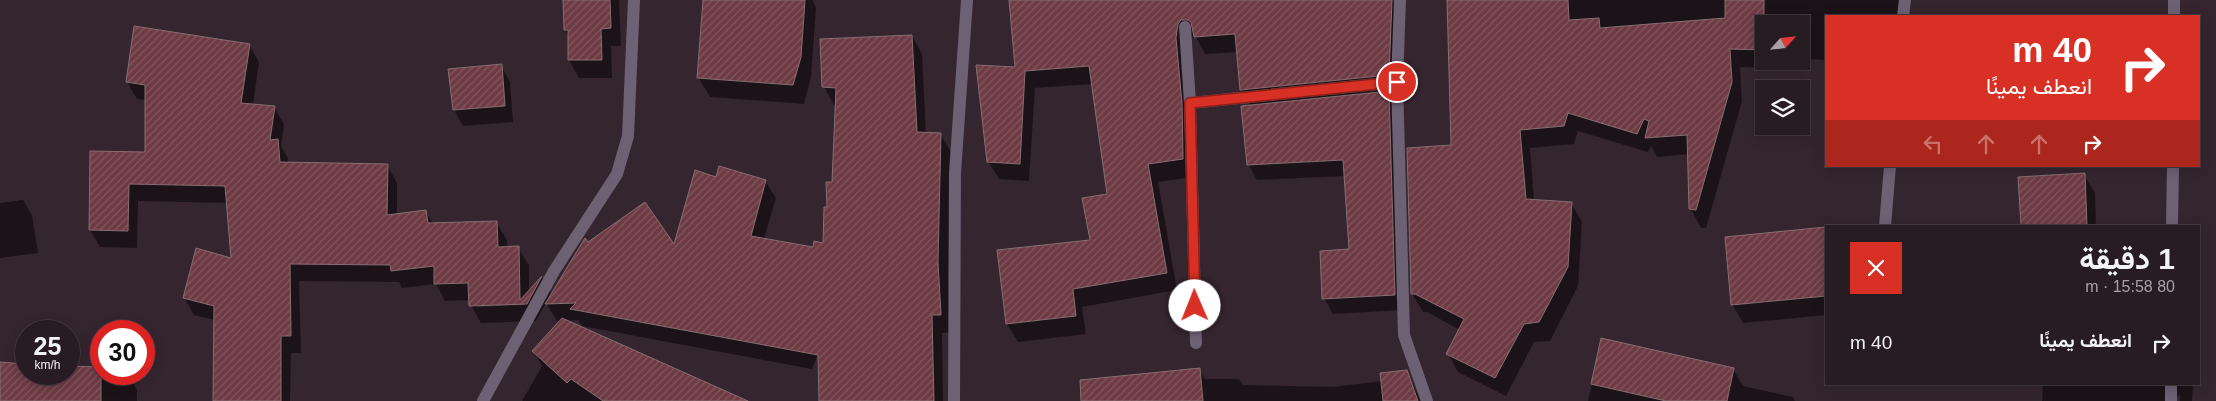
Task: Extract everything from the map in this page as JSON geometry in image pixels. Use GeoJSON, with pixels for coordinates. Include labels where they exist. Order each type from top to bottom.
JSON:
{"type":"FeatureCollection","features":[{"type":"Feature","properties":{"kind":"street"},"geometry":{"type":"LineString","coordinates":[[483,401],[554,271],[617,174],[628,136],[634,0]]}},
{"type":"Feature","properties":{"kind":"street"},"geometry":{"type":"LineString","coordinates":[[954,401],[955,173],[967,0]]}},
{"type":"Feature","properties":{"kind":"street"},"geometry":{"type":"LineString","coordinates":[[1400,0],[1397,82],[1404,335],[1427,401]]}},
{"type":"Feature","properties":{"kind":"street"},"geometry":{"type":"LineString","coordinates":[[1903,15],[1905,0]]}},
{"type":"Feature","properties":{"kind":"street"},"geometry":{"type":"LineString","coordinates":[[2174,0],[2174,15]]}},
{"type":"Feature","properties":{"kind":"street"},"geometry":{"type":"LineString","coordinates":[[1185,27],[1190,103],[1196,343]]}},
{"type":"Feature","properties":{"kind":"street"},"geometry":{"type":"LineString","coordinates":[[1190,103],[1397,82]]}},
{"type":"Feature","properties":{"kind":"street"},"geometry":{"type":"LineString","coordinates":[[1885,225],[1890,167]]}},
{"type":"Feature","properties":{"kind":"street"},"geometry":{"type":"LineString","coordinates":[[2172,167],[2172,225]]}},
{"type":"Feature","properties":{"kind":"street"},"geometry":{"type":"LineString","coordinates":[[2171,385],[2171,401]]}},
{"type":"Feature","properties":{"kind":"building"},"geometry":{"type":"Polygon","coordinates":[[[563,0],[610,0],[611,28],[601,29],[602,60],[568,60],[568,30],[564,30],[563,0]]]}},
{"type":"Feature","properties":{"kind":"building"},"geometry":{"type":"Polygon","coordinates":[[[703,0],[805,0],[801,57],[793,85],[697,78],[703,0]]]}},
{"type":"Feature","properties":{"kind":"building"},"geometry":{"type":"Polygon","coordinates":[[[1009,0],[1392,0],[1389,75],[1240,90],[1235,34],[1194,37],[1191,22],[1181,20],[1178,24],[1176,38],[1182,103],[1183,159],[1148,164],[1167,273],[1073,289],[1076,316],[1006,324],[997,250],[1090,240],[1082,198],[1107,194],[1089,66],[1025,71],[1020,164],[987,162],[976,65],[1015,67],[1009,0]]]}},
{"type":"Feature","properties":{"kind":"building"},"geometry":{"type":"Polygon","coordinates":[[[1447,0],[1568,0],[1569,20],[1599,18],[1600,28],[1725,18],[1725,0],[1764,0],[1764,15],[1755,15],[1755,50],[1730,49],[1732,82],[1696,210],[1689,209],[1687,135],[1645,138],[1649,121],[1644,119],[1637,134],[1568,113],[1564,126],[1520,130],[1526,199],[1572,202],[1568,267],[1539,322],[1524,324],[1495,378],[1446,354],[1464,319],[1415,294],[1411,294],[1407,148],[1451,145],[1447,0]]]}},
{"type":"Feature","properties":{"kind":"building"},"geometry":{"type":"Polygon","coordinates":[[[134,26],[250,44],[241,103],[275,106],[270,140],[278,139],[280,162],[388,164],[387,215],[426,210],[428,223],[497,221],[498,247],[519,246],[520,300],[542,276],[527,304],[469,306],[468,283],[434,284],[434,266],[391,271],[390,265],[290,264],[291,336],[281,336],[281,401],[213,401],[214,306],[183,298],[196,248],[231,258],[225,186],[129,184],[128,231],[89,230],[90,151],[145,152],[145,85],[126,82],[134,26]]]}},
{"type":"Feature","properties":{"kind":"building"},"geometry":{"type":"Polygon","coordinates":[[[912,35],[917,132],[941,133],[938,262],[941,315],[932,315],[934,401],[819,401],[818,355],[570,309],[576,303],[545,304],[585,238],[588,242],[645,202],[674,244],[695,170],[716,177],[719,166],[766,180],[751,236],[813,247],[814,241],[823,243],[824,207],[827,207],[826,182],[832,182],[836,88],[822,87],[820,39],[912,35]]]}},
{"type":"Feature","properties":{"kind":"building"},"geometry":{"type":"Polygon","coordinates":[[[502,64],[505,106],[453,110],[448,69],[502,64]]]}},
{"type":"Feature","properties":{"kind":"building"},"geometry":{"type":"Polygon","coordinates":[[[1389,91],[1395,295],[1322,299],[1320,251],[1349,249],[1343,160],[1247,165],[1241,106],[1389,91]]]}},
{"type":"Feature","properties":{"kind":"building"},"geometry":{"type":"Polygon","coordinates":[[[2085,173],[2087,225],[2021,225],[2018,177],[2085,173]]]}},
{"type":"Feature","properties":{"kind":"building"},"geometry":{"type":"Polygon","coordinates":[[[1825,227],[1825,296],[1731,305],[1725,237],[1825,227]]]}},
{"type":"Feature","properties":{"kind":"building"},"geometry":{"type":"Polygon","coordinates":[[[562,318],[748,401],[603,401],[571,379],[567,383],[532,351],[562,318]]]}},
{"type":"Feature","properties":{"kind":"building"},"geometry":{"type":"Polygon","coordinates":[[[1601,338],[1734,368],[1727,401],[1666,401],[1591,384],[1601,338]]]}},
{"type":"Feature","properties":{"kind":"building"},"geometry":{"type":"Polygon","coordinates":[[[0,362],[15,363],[15,385],[80,385],[80,366],[90,367],[90,385],[101,385],[101,401],[0,401],[0,362]]]}},
{"type":"Feature","properties":{"kind":"building"},"geometry":{"type":"Polygon","coordinates":[[[1200,368],[1203,401],[1081,401],[1080,380],[1200,368]]]}},
{"type":"Feature","properties":{"kind":"building"},"geometry":{"type":"Polygon","coordinates":[[[1407,370],[1418,401],[1383,401],[1380,373],[1407,370]]]}},
{"type":"Feature","properties":{"kind":"route"},"geometry":{"type":"LineString","coordinates":[[1195,306],[1190,103],[1397,82]]}}]}
